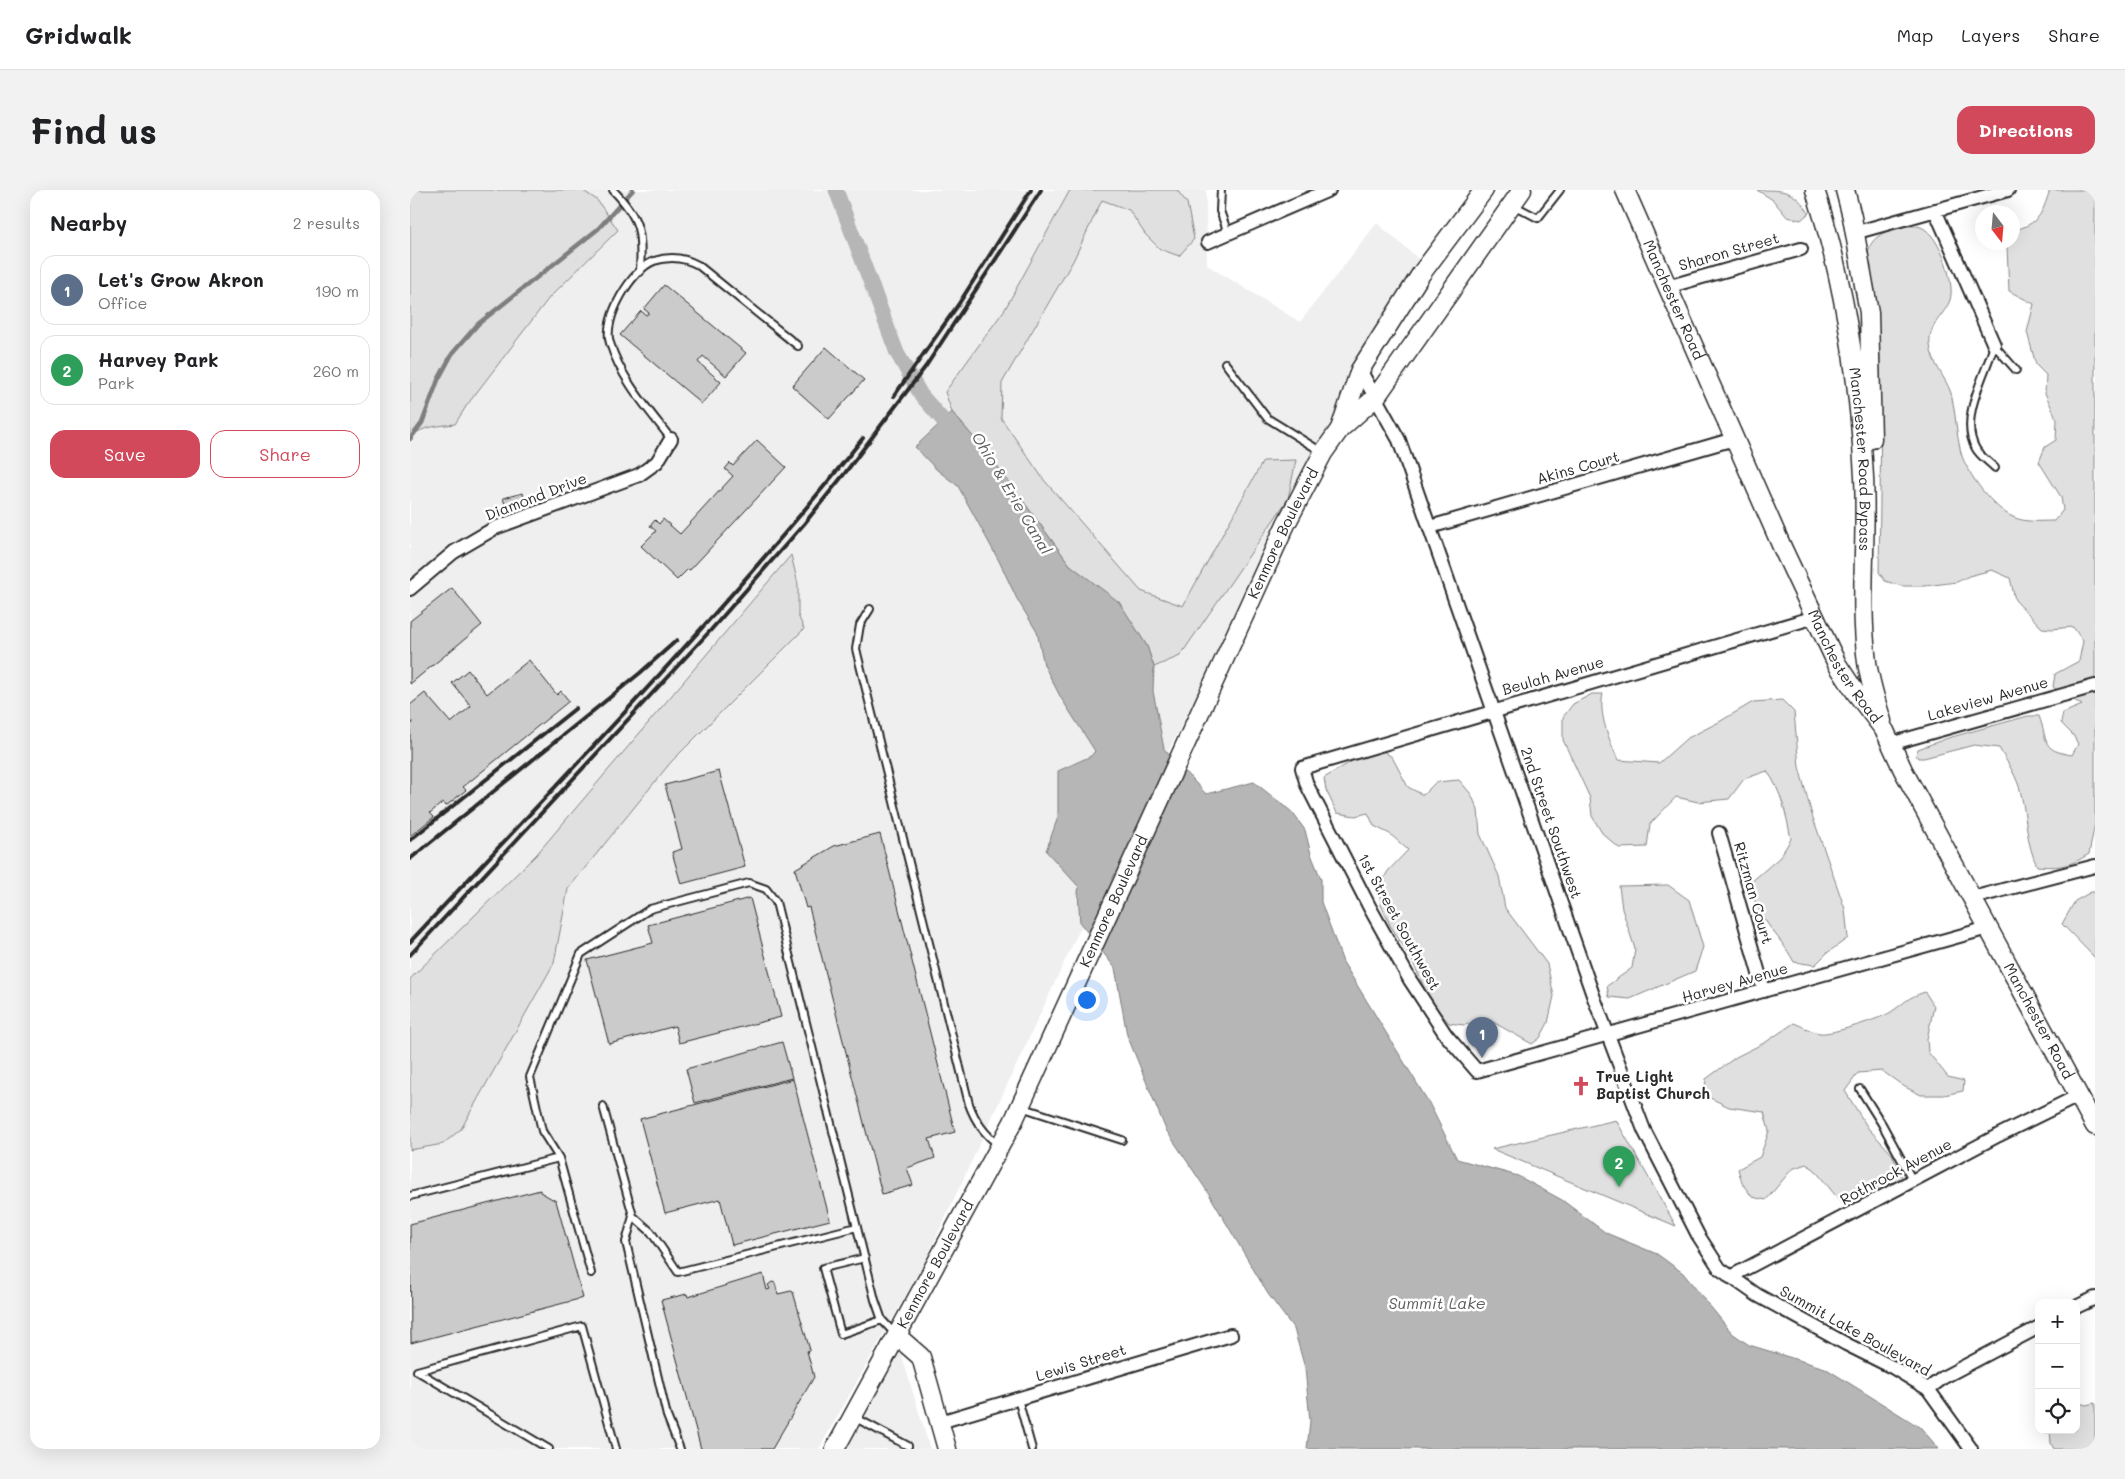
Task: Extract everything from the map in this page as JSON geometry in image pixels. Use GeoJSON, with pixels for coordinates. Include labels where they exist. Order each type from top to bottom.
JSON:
{"type":"FeatureCollection","features":[{"type":"Feature","properties":{"kind":"main road","name":"Kenmore Boulevard"},"geometry":{"type":"LineString","coordinates":[[1340,429],[1360,370],[1421,274],[1484,190]]}},
{"type":"Feature","properties":{"kind":"main road","name":"Manchester Road"},"geometry":{"type":"LineString","coordinates":[[1625,190],[1782,547],[1843,675],[1888,738],[2095,1126]]}},
{"type":"Feature","properties":{"kind":"main road","name":"Manchester Road Bypass"},"geometry":{"type":"LineString","coordinates":[[1815,190],[1834,258],[1855,370],[1864,479],[1862,579],[1865,642],[1870,681],[1888,738]]}},
{"type":"Feature","properties":{"kind":"main road"},"geometry":{"type":"LineString","coordinates":[[1845,190],[1867,299],[1871,365],[1872,441],[1864,479]]}},
{"type":"Feature","properties":{"kind":"main road","name":"Kenmore Boulevard"},"geometry":{"type":"LineString","coordinates":[[835,1449],[1020,1106],[1286,524],[1323,453],[1340,429],[1376,397],[1517,197]]}},
{"type":"Feature","properties":{"kind":"main road"},"geometry":{"type":"LineString","coordinates":[[897,1336],[921,1357],[947,1449]]}},
{"type":"Feature","properties":{"kind":"street"},"geometry":{"type":"LineString","coordinates":[[1208,242],[1329,190]]}},
{"type":"Feature","properties":{"kind":"street"},"geometry":{"type":"LineString","coordinates":[[1854,233],[2008,190]]}},
{"type":"Feature","properties":{"kind":"street"},"geometry":{"type":"LineString","coordinates":[[1935,210],[1994,345]]}},
{"type":"Feature","properties":{"kind":"street","name":"Sharon Street"},"geometry":{"type":"LineString","coordinates":[[1667,287],[1801,249]]}},
{"type":"Feature","properties":{"kind":"street","name":"2nd Street Southwest"},"geometry":{"type":"LineString","coordinates":[[1360,370],[1399,440],[1608,1035],[1644,1130],[1676,1196],[1698,1235],[1720,1269],[1730,1277]]}},
{"type":"Feature","properties":{"kind":"street","name":"Diamond Drive"},"geometry":{"type":"LineString","coordinates":[[410,589],[454,552],[496,528],[640,475],[657,462],[671,438]]}},
{"type":"Feature","properties":{"kind":"street","name":"Akins Court"},"geometry":{"type":"LineString","coordinates":[[1430,527],[1734,439]]}},
{"type":"Feature","properties":{"kind":"street","name":"Beulah Avenue"},"geometry":{"type":"LineString","coordinates":[[1302,768],[1815,617]]}},
{"type":"Feature","properties":{"kind":"street","name":"Lakeview Avenue"},"geometry":{"type":"LineString","coordinates":[[1888,738],[2095,686]]}},
{"type":"Feature","properties":{"kind":"street","name":"1st Street Southwest"},"geometry":{"type":"LineString","coordinates":[[1302,768],[1307,785],[1410,980],[1446,1035],[1477,1071],[1490,1068]]}},
{"type":"Feature","properties":{"kind":"street","name":"Ritzman Court"},"geometry":{"type":"LineString","coordinates":[[1719,833],[1764,991]]}},
{"type":"Feature","properties":{"kind":"street"},"geometry":{"type":"LineString","coordinates":[[1972,898],[2095,866]]}},
{"type":"Feature","properties":{"kind":"street","name":"Harvey Avenue"},"geometry":{"type":"LineString","coordinates":[[1490,1068],[1988,928]]}},
{"type":"Feature","properties":{"kind":"street","name":"Rothrock Avenue"},"geometry":{"type":"LineString","coordinates":[[1730,1277],[2078,1096]]}},
{"type":"Feature","properties":{"kind":"street","name":"Summit Lake Boulevard"},"geometry":{"type":"LineString","coordinates":[[1730,1277],[1773,1304],[1892,1366],[1928,1389],[1971,1449]]}},
{"type":"Feature","properties":{"kind":"street"},"geometry":{"type":"LineString","coordinates":[[2080,1306],[2095,1298]]}},
{"type":"Feature","properties":{"kind":"street"},"geometry":{"type":"LineString","coordinates":[[1928,1389],[1944,1377],[2035,1329]]}},
{"type":"Feature","properties":{"kind":"street","name":"Lewis Street"},"geometry":{"type":"LineString","coordinates":[[940,1422],[1231,1335]]}},
{"type":"Feature","properties":{"kind":"lane"},"geometry":{"type":"LineString","coordinates":[[1221,190],[1220,211],[1228,233]]}},
{"type":"Feature","properties":{"kind":"lane"},"geometry":{"type":"LineString","coordinates":[[1517,197],[1538,218],[1560,190]]}},
{"type":"Feature","properties":{"kind":"lane"},"geometry":{"type":"LineString","coordinates":[[614,191],[632,212],[638,225],[641,250],[640,272]]}},
{"type":"Feature","properties":{"kind":"lane"},"geometry":{"type":"LineString","coordinates":[[671,438],[633,389],[610,344],[607,332],[616,303],[648,264],[669,258],[689,260],[713,276],[798,346]]}},
{"type":"Feature","properties":{"kind":"lane"},"geometry":{"type":"LineString","coordinates":[[1994,345],[2016,370]]}},
{"type":"Feature","properties":{"kind":"lane"},"geometry":{"type":"LineString","coordinates":[[1994,345],[1974,399],[1971,420],[1976,449],[1995,468]]}},
{"type":"Feature","properties":{"kind":"lane"},"geometry":{"type":"LineString","coordinates":[[1225,363],[1267,418],[1323,453]]}},
{"type":"Feature","properties":{"kind":"lane"},"geometry":{"type":"LineString","coordinates":[[870,609],[860,625],[856,649],[872,717],[969,1104],[974,1117],[987,1136],[1000,1146]]}},
{"type":"Feature","properties":{"kind":"lane"},"geometry":{"type":"LineString","coordinates":[[591,1273],[560,1158],[542,1131],[530,1077],[581,954],[650,910],[749,883],[766,889],[776,902],[882,1320],[897,1336]]}},
{"type":"Feature","properties":{"kind":"lane"},"geometry":{"type":"LineString","coordinates":[[1860,1089],[1882,1124],[1913,1181]]}},
{"type":"Feature","properties":{"kind":"lane"},"geometry":{"type":"LineString","coordinates":[[602,1106],[633,1216],[626,1242],[667,1416],[680,1449]]}},
{"type":"Feature","properties":{"kind":"lane"},"geometry":{"type":"LineString","coordinates":[[1020,1106],[1122,1140]]}},
{"type":"Feature","properties":{"kind":"lane"},"geometry":{"type":"LineString","coordinates":[[410,1196],[560,1158]]}},
{"type":"Feature","properties":{"kind":"lane"},"geometry":{"type":"LineString","coordinates":[[633,1216],[651,1232],[678,1272],[857,1227]]}},
{"type":"Feature","properties":{"kind":"lane"},"geometry":{"type":"LineString","coordinates":[[865,1258],[823,1268],[842,1334],[882,1320]]}},
{"type":"Feature","properties":{"kind":"lane"},"geometry":{"type":"LineString","coordinates":[[550,1449],[417,1372],[582,1326],[616,1449]]}},
{"type":"Feature","properties":{"kind":"lane"},"geometry":{"type":"LineString","coordinates":[[1018,1399],[1032,1449]]}},
{"type":"Feature","properties":{"kind":"lane"},"geometry":{"type":"LineString","coordinates":[[852,1416],[908,1446]]}},
{"type":"Feature","properties":{"kind":"shaded area"},"geometry":{"type":"Polygon","coordinates":[[[410,190],[1206,190],[1207,265],[1300,322],[1377,223],[1421,261],[1112,860],[925,1261],[819,1449],[410,1449],[410,190]]]}},
{"type":"Feature","properties":{"kind":"shaded area"},"geometry":{"type":"Polygon","coordinates":[[[410,190],[582,190],[597,200],[618,230],[549,298],[467,405],[455,424],[424,429],[410,439],[410,190]]]}},
{"type":"Feature","properties":{"kind":"shaded area"},"geometry":{"type":"Polygon","coordinates":[[[1070,190],[1177,190],[1187,203],[1194,239],[1179,256],[1160,249],[1145,234],[1129,210],[1102,200],[1073,261],[1002,383],[1001,418],[1044,480],[1141,591],[1183,606],[1263,461],[1296,460],[1288,499],[1180,656],[1154,667],[1147,646],[1119,603],[1070,565],[992,459],[952,412],[945,392],[1005,309],[1070,190]]]}},
{"type":"Feature","properties":{"kind":"shaded area"},"geometry":{"type":"Polygon","coordinates":[[[1757,190],[1775,190],[1788,193],[1804,205],[1809,213],[1801,220],[1787,217],[1773,200],[1757,190]]]}},
{"type":"Feature","properties":{"kind":"shaded area"},"geometry":{"type":"Polygon","coordinates":[[[2050,190],[2095,190],[2095,823],[2089,854],[2070,864],[2052,867],[2037,866],[2029,840],[2020,788],[1999,748],[1974,745],[1924,758],[1918,758],[1916,755],[1918,749],[1948,738],[2028,716],[2039,716],[2045,738],[2050,747],[2062,753],[2072,755],[2078,744],[2073,735],[2061,723],[2063,713],[2082,705],[2053,687],[2055,674],[2079,661],[2083,641],[2073,627],[2042,628],[2015,600],[2010,578],[1992,570],[1969,576],[1957,582],[1925,586],[1902,586],[1885,581],[1879,572],[1881,422],[1879,332],[1875,290],[1868,257],[1868,251],[1873,241],[1890,230],[1917,226],[1925,229],[1932,236],[1944,257],[1951,292],[1948,305],[1934,325],[1930,345],[1933,358],[1951,393],[1959,446],[1964,461],[1982,490],[2006,513],[2023,520],[2054,521],[2063,510],[2061,497],[2039,462],[2045,447],[2056,440],[2057,420],[2045,393],[2046,375],[2036,365],[2027,332],[2034,304],[2009,291],[2007,250],[2020,250],[2020,229],[2034,221],[2044,206],[2050,190]]]}},
{"type":"Feature","properties":{"kind":"shaded area"},"geometry":{"type":"Polygon","coordinates":[[[791,555],[798,584],[798,615],[804,629],[671,762],[568,889],[554,963],[461,1129],[443,1144],[410,1150],[410,979],[536,855],[791,555]]]}},
{"type":"Feature","properties":{"kind":"shaded area"},"geometry":{"type":"Polygon","coordinates":[[[1592,694],[1603,694],[1603,719],[1618,760],[1659,763],[1686,739],[1753,702],[1782,700],[1794,712],[1799,767],[1812,815],[1845,909],[1848,938],[1827,953],[1815,965],[1794,962],[1757,906],[1750,883],[1780,857],[1791,839],[1780,795],[1767,771],[1744,779],[1729,799],[1698,802],[1676,797],[1650,824],[1647,847],[1619,848],[1602,833],[1592,816],[1590,798],[1563,740],[1563,717],[1573,704],[1592,694]]]}},
{"type":"Feature","properties":{"kind":"shaded area"},"geometry":{"type":"Polygon","coordinates":[[[1383,751],[1392,757],[1408,787],[1423,795],[1436,782],[1459,780],[1471,794],[1478,810],[1480,834],[1499,876],[1505,908],[1547,964],[1554,996],[1548,1023],[1540,1038],[1532,1044],[1491,1021],[1463,1025],[1449,1023],[1429,999],[1412,960],[1390,925],[1381,905],[1379,887],[1388,871],[1408,850],[1390,834],[1374,826],[1368,813],[1355,816],[1337,813],[1326,790],[1324,778],[1352,761],[1383,751]]]}},
{"type":"Feature","properties":{"kind":"shaded area"},"geometry":{"type":"Polygon","coordinates":[[[1668,885],[1689,900],[1703,947],[1695,971],[1630,999],[1609,997],[1607,986],[1632,968],[1635,949],[1622,909],[1619,886],[1668,885]]]}},
{"type":"Feature","properties":{"kind":"shaded area"},"geometry":{"type":"Polygon","coordinates":[[[2091,892],[2095,892],[2095,958],[2062,924],[2075,901],[2091,892]]]}},
{"type":"Feature","properties":{"kind":"shaded area"},"geometry":{"type":"Polygon","coordinates":[[[1925,992],[1934,1006],[1927,1039],[1928,1052],[1948,1077],[1964,1081],[1963,1091],[1944,1095],[1921,1095],[1905,1087],[1882,1071],[1858,1073],[1845,1091],[1868,1128],[1892,1154],[1902,1177],[1867,1199],[1844,1206],[1814,1169],[1806,1164],[1792,1169],[1766,1200],[1752,1197],[1742,1183],[1738,1169],[1760,1157],[1769,1131],[1764,1112],[1729,1107],[1704,1095],[1706,1079],[1736,1057],[1766,1042],[1794,1023],[1820,1033],[1856,1026],[1886,1015],[1910,998],[1925,992]]]}},
{"type":"Feature","properties":{"kind":"shaded area"},"geometry":{"type":"Polygon","coordinates":[[[1616,1120],[1676,1226],[1492,1149],[1616,1120]]]}},
{"type":"Feature","properties":{"kind":"shaded area"},"geometry":{"type":"Polygon","coordinates":[[[899,1346],[930,1449],[843,1449],[899,1346]]]}},
{"type":"Feature","properties":{"kind":"shaded area"},"geometry":{"type":"Polygon","coordinates":[[[2080,1403],[2086,1405],[2095,1403],[2095,1449],[2054,1449],[2050,1434],[2080,1434],[2080,1403]]]}},
{"type":"Feature","properties":{"kind":"water","name":"Summit Lake"},"geometry":{"type":"Polygon","coordinates":[[[952,412],[992,459],[1070,565],[1119,602],[1132,622],[1147,646],[1154,667],[1153,691],[1164,749],[1206,794],[1254,782],[1292,812],[1305,830],[1311,854],[1321,879],[1321,902],[1343,962],[1429,1103],[1457,1159],[1518,1176],[1562,1200],[1606,1233],[1657,1254],[1683,1273],[1732,1333],[1749,1345],[1825,1368],[1921,1428],[1939,1449],[1307,1449],[1310,1421],[1305,1368],[1294,1329],[1268,1294],[1209,1194],[1166,1130],[1127,1035],[1115,968],[1080,923],[1079,887],[1046,851],[1058,817],[1058,771],[1091,756],[1095,751],[1061,698],[1044,665],[1037,632],[1017,599],[999,561],[958,486],[937,470],[915,447],[952,412]]]}},
{"type":"Feature","properties":{"kind":"building"},"geometry":{"type":"Polygon","coordinates":[[[664,285],[746,353],[726,376],[703,356],[698,362],[721,382],[702,404],[620,335],[641,311],[646,315],[649,313],[644,309],[664,285]]]}},
{"type":"Feature","properties":{"kind":"building"},"geometry":{"type":"Polygon","coordinates":[[[826,347],[864,380],[829,419],[792,386],[826,347]]]}},
{"type":"Feature","properties":{"kind":"building"},"geometry":{"type":"Polygon","coordinates":[[[757,440],[786,467],[690,570],[688,569],[677,580],[641,546],[656,531],[650,526],[655,520],[659,524],[663,519],[680,534],[733,476],[725,469],[730,463],[733,466],[757,440]]]}},
{"type":"Feature","properties":{"kind":"building"},"geometry":{"type":"Polygon","coordinates":[[[523,493],[527,509],[508,514],[503,498],[523,493]]]}},
{"type":"Feature","properties":{"kind":"building"},"geometry":{"type":"Polygon","coordinates":[[[452,588],[482,625],[410,684],[410,621],[452,588]]]}},
{"type":"Feature","properties":{"kind":"building"},"geometry":{"type":"Polygon","coordinates":[[[529,660],[557,695],[561,691],[569,701],[463,787],[466,790],[446,806],[443,802],[430,813],[434,817],[410,836],[410,725],[413,723],[410,719],[410,705],[425,693],[451,723],[471,706],[452,683],[468,670],[487,694],[529,660]]]}},
{"type":"Feature","properties":{"kind":"building"},"geometry":{"type":"Polygon","coordinates":[[[719,771],[745,867],[681,884],[672,852],[682,849],[665,785],[719,771]]]}},
{"type":"Feature","properties":{"kind":"building"},"geometry":{"type":"Polygon","coordinates":[[[880,834],[955,1132],[929,1139],[935,1158],[907,1168],[913,1185],[882,1194],[809,907],[806,908],[795,869],[834,846],[880,834]]]}},
{"type":"Feature","properties":{"kind":"building"},"geometry":{"type":"Polygon","coordinates":[[[750,898],[781,1017],[679,1043],[675,1026],[609,1044],[587,960],[653,943],[648,925],[750,898]]]}},
{"type":"Feature","properties":{"kind":"building"},"geometry":{"type":"Polygon","coordinates":[[[782,1042],[792,1078],[695,1103],[686,1069],[782,1042]]]}},
{"type":"Feature","properties":{"kind":"building"},"geometry":{"type":"Polygon","coordinates":[[[793,1079],[830,1220],[732,1245],[720,1199],[665,1213],[640,1119],[793,1079]]]}},
{"type":"Feature","properties":{"kind":"building"},"geometry":{"type":"Polygon","coordinates":[[[540,1190],[540,1192],[556,1201],[583,1298],[411,1343],[410,1224],[540,1190]]]}},
{"type":"Feature","properties":{"kind":"building"},"geometry":{"type":"Polygon","coordinates":[[[763,1274],[767,1290],[770,1289],[768,1285],[772,1282],[775,1283],[778,1294],[793,1292],[810,1350],[807,1351],[814,1377],[772,1449],[701,1449],[661,1300],[687,1294],[688,1297],[763,1274]]]}},
{"type":"Feature","properties":{"kind":"waterway"},"geometry":{"type":"LineString","coordinates":[[410,439],[422,423],[438,380],[452,354],[478,324],[598,229],[633,190]]}},
{"type":"Feature","properties":{"kind":"waterway","name":"Ohio & Erie Canal"},"geometry":{"type":"LineString","coordinates":[[836,190],[897,353],[921,395],[956,435]]}},
{"type":"Feature","properties":{"kind":"railway"},"geometry":{"type":"LineString","coordinates":[[894,396],[958,305],[1031,190]]}},
{"type":"Feature","properties":{"kind":"railway"},"geometry":{"type":"LineString","coordinates":[[410,955],[710,631],[804,524],[926,366],[1041,190]]}},
{"type":"Feature","properties":{"kind":"railway"},"geometry":{"type":"LineString","coordinates":[[410,942],[584,757],[698,632],[810,504],[863,438]]}},
{"type":"Feature","properties":{"kind":"railway"},"geometry":{"type":"LineString","coordinates":[[410,859],[640,673],[677,640]]}},
{"type":"Feature","properties":{"kind":"railway"},"geometry":{"type":"LineString","coordinates":[[410,840],[576,708]]}},
{"type":"Feature","properties":{"kind":"place","name":"Let's Grow Akron"},"geometry":{"type":"Point","coordinates":[1482,1058]}},
{"type":"Feature","properties":{"kind":"place","name":"True Light Baptist Church"},"geometry":{"type":"Point","coordinates":[1581,1086]}},
{"type":"Feature","properties":{"kind":"place","name":"Harvey Park"},"geometry":{"type":"Point","coordinates":[1619,1187]}}]}
